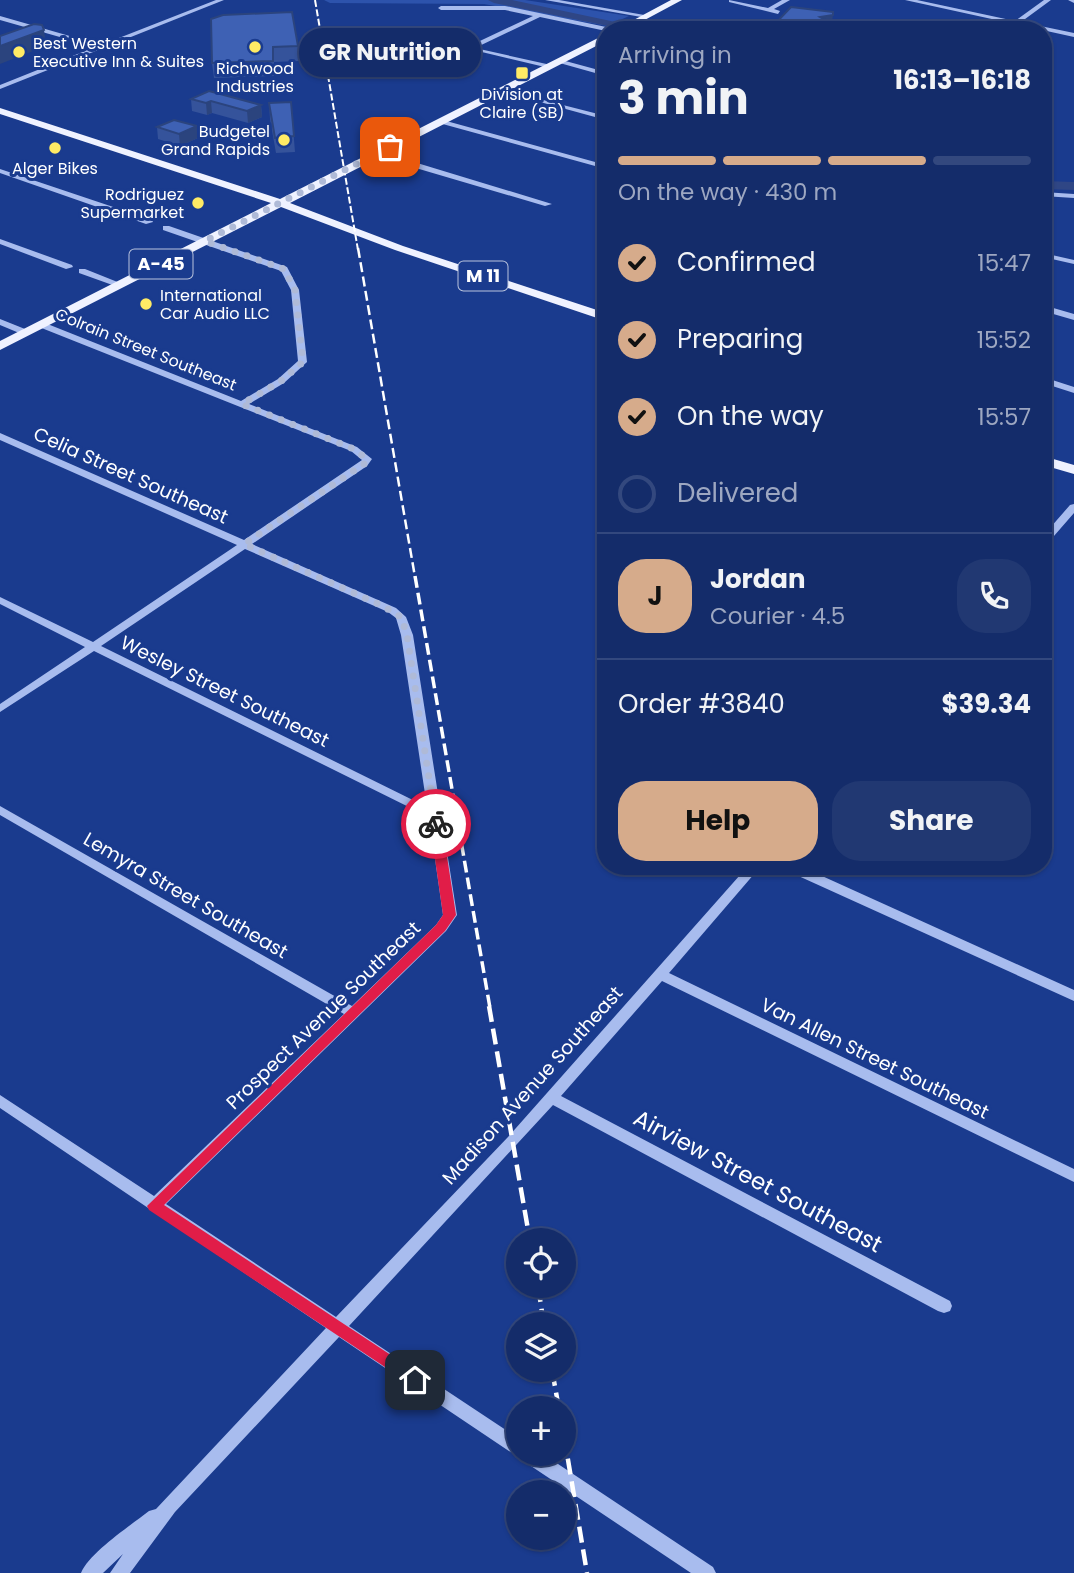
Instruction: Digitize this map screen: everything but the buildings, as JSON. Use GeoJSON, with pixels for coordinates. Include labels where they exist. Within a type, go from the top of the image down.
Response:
{"type":"FeatureCollection","features":[{"type":"Feature","properties":{"kind":"main road"},"geometry":{"type":"LineString","coordinates":[[636,21],[678,0]]}},
{"type":"Feature","properties":{"kind":"main road"},"geometry":{"type":"LineString","coordinates":[[281,203],[597,42]]}},
{"type":"Feature","properties":{"kind":"main road","name":"M 11"},"geometry":{"type":"LineString","coordinates":[[0,111],[281,203],[399,248],[597,314]]}},
{"type":"Feature","properties":{"kind":"main road","name":"A-45"},"geometry":{"type":"LineString","coordinates":[[0,346],[281,203]]}},
{"type":"Feature","properties":{"kind":"main road"},"geometry":{"type":"LineString","coordinates":[[1052,463],[1074,470]]}},
{"type":"Feature","properties":{"kind":"street"},"geometry":{"type":"LineString","coordinates":[[548,0],[644,17]]}},
{"type":"Feature","properties":{"kind":"street"},"geometry":{"type":"LineString","coordinates":[[768,10],[788,0]]}},
{"type":"Feature","properties":{"kind":"street"},"geometry":{"type":"LineString","coordinates":[[913,0],[1007,21]]}},
{"type":"Feature","properties":{"kind":"street"},"geometry":{"type":"LineString","coordinates":[[1019,21],[1048,0]]}},
{"type":"Feature","properties":{"kind":"street"},"geometry":{"type":"LineString","coordinates":[[0,87],[215,1]]}},
{"type":"Feature","properties":{"kind":"street"},"geometry":{"type":"LineString","coordinates":[[731,1],[778,12]]}},
{"type":"Feature","properties":{"kind":"street"},"geometry":{"type":"LineString","coordinates":[[441,8],[494,7],[597,27]]}},
{"type":"Feature","properties":{"kind":"street"},"geometry":{"type":"LineString","coordinates":[[540,15],[468,48],[597,72]]}},
{"type":"Feature","properties":{"kind":"street"},"geometry":{"type":"LineString","coordinates":[[0,18],[101,47]]}},
{"type":"Feature","properties":{"kind":"street"},"geometry":{"type":"LineString","coordinates":[[1052,30],[1074,35]]}},
{"type":"Feature","properties":{"kind":"street"},"geometry":{"type":"LineString","coordinates":[[502,90],[597,116]]}},
{"type":"Feature","properties":{"kind":"street"},"geometry":{"type":"LineString","coordinates":[[442,121],[597,164]]}},
{"type":"Feature","properties":{"kind":"street"},"geometry":{"type":"LineString","coordinates":[[378,154],[548,204]]}},
{"type":"Feature","properties":{"kind":"street"},"geometry":{"type":"LineString","coordinates":[[0,171],[149,222]]}},
{"type":"Feature","properties":{"kind":"street"},"geometry":{"type":"LineString","coordinates":[[1052,195],[1074,196]]}},
{"type":"Feature","properties":{"kind":"street"},"geometry":{"type":"LineString","coordinates":[[166,228],[284,269],[295,290],[303,362],[281,381],[242,404]]}},
{"type":"Feature","properties":{"kind":"street"},"geometry":{"type":"LineString","coordinates":[[0,241],[69,267]]}},
{"type":"Feature","properties":{"kind":"street"},"geometry":{"type":"LineString","coordinates":[[1052,257],[1074,262]]}},
{"type":"Feature","properties":{"kind":"street"},"geometry":{"type":"LineString","coordinates":[[82,271],[121,285]]}},
{"type":"Feature","properties":{"kind":"street"},"geometry":{"type":"LineString","coordinates":[[1052,311],[1074,317]]}},
{"type":"Feature","properties":{"kind":"street"},"geometry":{"type":"LineString","coordinates":[[0,322],[27,332]]}},
{"type":"Feature","properties":{"kind":"street","name":"Colrain Street Southeast"},"geometry":{"type":"LineString","coordinates":[[42,325],[354,449],[365,456],[367,459],[364,464],[244,544]]}},
{"type":"Feature","properties":{"kind":"street"},"geometry":{"type":"LineString","coordinates":[[1052,383],[1074,390]]}},
{"type":"Feature","properties":{"kind":"street","name":"Celia Street Southeast"},"geometry":{"type":"LineString","coordinates":[[0,436],[383,606],[401,617]]}},
{"type":"Feature","properties":{"kind":"street"},"geometry":{"type":"LineString","coordinates":[[1052,532],[1074,507]]}},
{"type":"Feature","properties":{"kind":"street"},"geometry":{"type":"LineString","coordinates":[[0,709],[244,544]]}},
{"type":"Feature","properties":{"kind":"street","name":"Wesley Street Southeast"},"geometry":{"type":"LineString","coordinates":[[0,600],[434,815]]}},
{"type":"Feature","properties":{"kind":"street","name":"Prospect Avenue Southeast"},"geometry":{"type":"LineString","coordinates":[[154,1206],[441,928],[450,915],[407,635],[401,617]]}},
{"type":"Feature","properties":{"kind":"street","name":"Lemyra Street Southeast"},"geometry":{"type":"LineString","coordinates":[[0,810],[353,1013]]}},
{"type":"Feature","properties":{"kind":"street","name":"Madison Avenue Southeast"},"geometry":{"type":"LineString","coordinates":[[90,1573],[113,1550],[169,1506],[337,1329],[513,1141],[747,875]]}},
{"type":"Feature","properties":{"kind":"street"},"geometry":{"type":"LineString","coordinates":[[808,875],[1074,996]]}},
{"type":"Feature","properties":{"kind":"street","name":"Van Allen Street Southeast"},"geometry":{"type":"LineString","coordinates":[[660,974],[1074,1176]]}},
{"type":"Feature","properties":{"kind":"street","name":"Airview Street Southeast"},"geometry":{"type":"LineString","coordinates":[[550,1097],[944,1306]]}},
{"type":"Feature","properties":{"kind":"street"},"geometry":{"type":"LineString","coordinates":[[0,1101],[506,1440]]}},
{"type":"Feature","properties":{"kind":"street"},"geometry":{"type":"LineString","coordinates":[[546,1466],[707,1573]]}},
{"type":"Feature","properties":{"kind":"street"},"geometry":{"type":"LineString","coordinates":[[119,1573],[169,1506]]}},
{"type":"Feature","properties":{"kind":"shaded area"},"geometry":{"type":"Polygon","coordinates":[[[324,0],[525,0],[629,16],[618,21],[597,21],[597,24],[484,4],[330,3],[324,0]]]}},
{"type":"Feature","properties":{"kind":"waterway"},"geometry":{"type":"LineString","coordinates":[[494,0],[601,21]]}},
{"type":"Feature","properties":{"kind":"waterway"},"geometry":{"type":"LineString","coordinates":[[1052,185],[1074,186]]}},
{"type":"Feature","properties":{"kind":"railway"},"geometry":{"type":"LineString","coordinates":[[315,0],[358,250]]}},
{"type":"Feature","properties":{"kind":"railway"},"geometry":{"type":"LineString","coordinates":[[358,248],[415,577]]}},
{"type":"Feature","properties":{"kind":"railway"},"geometry":{"type":"LineString","coordinates":[[415,576],[490,1008]]}},
{"type":"Feature","properties":{"kind":"railway"},"geometry":{"type":"LineString","coordinates":[[489,1006],[528,1228]]}},
{"type":"Feature","properties":{"kind":"railway"},"geometry":{"type":"LineString","coordinates":[[540,1298],[542,1312]]}},
{"type":"Feature","properties":{"kind":"railway"},"geometry":{"type":"LineString","coordinates":[[554,1382],[557,1396]]}},
{"type":"Feature","properties":{"kind":"railway"},"geometry":{"type":"LineString","coordinates":[[569,1466],[587,1573]]}},
{"type":"Feature","properties":{"kind":"way so far"},"geometry":{"type":"LineString","coordinates":[[390,147],[205,241],[284,269],[295,290],[303,362],[281,381],[242,404],[354,449],[363,453],[367,459],[364,464],[244,544],[392,610],[401,617],[407,635],[436,824]]}},
{"type":"Feature","properties":{"kind":"place","name":"Richwood Industries"},"geometry":{"type":"Point","coordinates":[255,47]}},
{"type":"Feature","properties":{"kind":"place","name":"Best Western Executive Inn & Suites"},"geometry":{"type":"Point","coordinates":[19,52]}},
{"type":"Feature","properties":{"kind":"place","name":"Division at Claire (SB)"},"geometry":{"type":"Point","coordinates":[522,73]}},
{"type":"Feature","properties":{"kind":"place","name":"Budgetel Grand Rapids"},"geometry":{"type":"Point","coordinates":[284,140]}},
{"type":"Feature","properties":{"kind":"place","name":"GR Nutrition"},"geometry":{"type":"Point","coordinates":[390,147]}},
{"type":"Feature","properties":{"kind":"place","name":"Alger Bikes"},"geometry":{"type":"Point","coordinates":[55,148]}},
{"type":"Feature","properties":{"kind":"place","name":"Rodriguez Supermarket"},"geometry":{"type":"Point","coordinates":[198,203]}},
{"type":"Feature","properties":{"kind":"place","name":"International Car Audio LLC"},"geometry":{"type":"Point","coordinates":[146,304]}},
{"type":"Feature","properties":{"kind":"route"},"geometry":{"type":"LineString","coordinates":[[415,1380],[154,1206],[441,928],[450,915],[436,824]]}}]}
